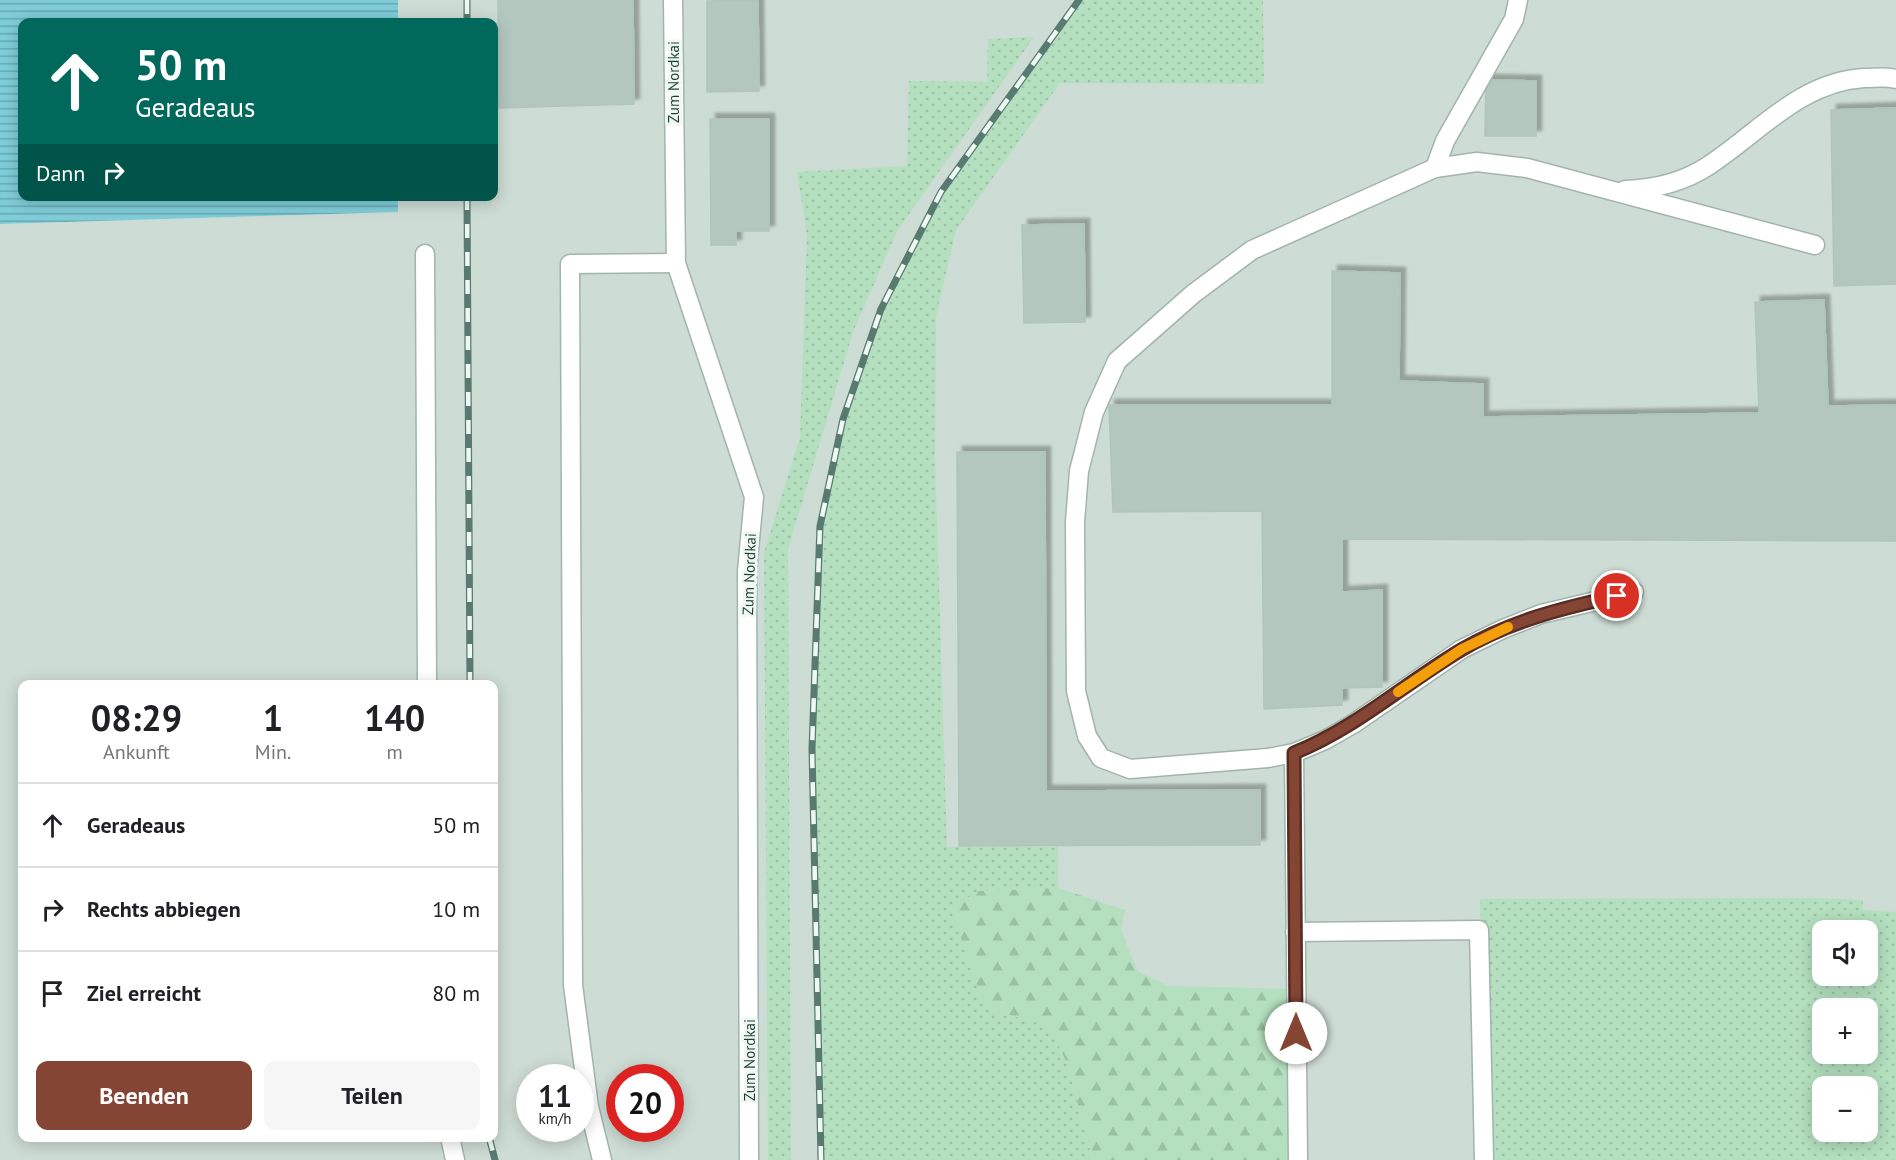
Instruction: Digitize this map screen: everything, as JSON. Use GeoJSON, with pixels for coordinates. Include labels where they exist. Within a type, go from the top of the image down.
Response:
{"type":"FeatureCollection","features":[{"type":"Feature","properties":{"kind":"street","name":"Zum Nordkai"},"geometry":{"type":"LineString","coordinates":[[673,0],[676,262],[754,497],[747,571],[749,1160]]}},
{"type":"Feature","properties":{"kind":"street"},"geometry":{"type":"LineString","coordinates":[[1435,168],[1445,141],[1514,19],[1518,0]]}},
{"type":"Feature","properties":{"kind":"street"},"geometry":{"type":"LineString","coordinates":[[1603,190],[1649,189],[1677,182],[1707,167],[1783,109],[1813,90],[1850,79],[1896,79]]}},
{"type":"Feature","properties":{"kind":"street"},"geometry":{"type":"LineString","coordinates":[[1634,592],[1541,614],[1503,629],[1462,649],[1353,724],[1325,740],[1294,753],[1268,758],[1130,769],[1101,758],[1087,736],[1076,692],[1074,522],[1079,471],[1094,411],[1118,361],[1152,328],[1251,250],[1435,168],[1477,162],[1527,168],[1815,245]]}},
{"type":"Feature","properties":{"kind":"street"},"geometry":{"type":"LineString","coordinates":[[425,254],[427,680]]}},
{"type":"Feature","properties":{"kind":"street"},"geometry":{"type":"LineString","coordinates":[[602,1160],[589,1107],[573,985],[570,264],[676,262]]}},
{"type":"Feature","properties":{"kind":"street"},"geometry":{"type":"LineString","coordinates":[[1294,753],[1298,1160]]}},
{"type":"Feature","properties":{"kind":"street"},"geometry":{"type":"LineString","coordinates":[[1295,932],[1479,930],[1484,1160]]}},
{"type":"Feature","properties":{"kind":"street"},"geometry":{"type":"LineString","coordinates":[[451,1142],[455,1160]]}},
{"type":"Feature","properties":{"kind":"shaded area"},"geometry":{"type":"Polygon","coordinates":[[[398,0],[1896,0],[1896,1160],[0,1160],[0,224],[398,212],[398,201],[498,201],[498,18],[398,18],[398,0]]]}},
{"type":"Feature","properties":{"kind":"green space"},"geometry":{"type":"Polygon","coordinates":[[[1079,0],[1263,0],[1264,84],[1060,83],[956,230],[936,316],[935,455],[947,847],[1058,847],[1058,888],[978,891],[984,1008],[1050,1026],[1067,1064],[1093,1160],[821,1160],[812,749],[820,526],[843,419],[881,309],[941,192],[1079,0]]]}},
{"type":"Feature","properties":{"kind":"green space"},"geometry":{"type":"Polygon","coordinates":[[[1034,37],[897,231],[853,332],[788,549],[791,1160],[768,1160],[764,553],[800,437],[807,235],[797,172],[907,166],[909,81],[987,82],[988,39],[1034,37]]]}},
{"type":"Feature","properties":{"kind":"green space"},"geometry":{"type":"Polygon","coordinates":[[[1058,888],[1125,910],[1121,929],[1137,971],[1168,986],[1296,989],[1298,1160],[1093,1160],[1067,1064],[1050,1026],[984,1008],[951,908],[978,891],[1058,888]]]}},
{"type":"Feature","properties":{"kind":"green space"},"geometry":{"type":"Polygon","coordinates":[[[1819,898],[1863,900],[1862,910],[1896,912],[1896,1160],[1484,1160],[1480,899],[1819,898]]]}},
{"type":"Feature","properties":{"kind":"water"},"geometry":{"type":"Polygon","coordinates":[[[0,0],[398,0],[398,18],[18,18],[18,201],[398,201],[398,212],[0,224],[0,0]]]}},
{"type":"Feature","properties":{"kind":"building"},"geometry":{"type":"Polygon","coordinates":[[[498,0],[633,0],[634,104],[499,108],[498,0]]]}},
{"type":"Feature","properties":{"kind":"building"},"geometry":{"type":"Polygon","coordinates":[[[707,1],[758,1],[759,91],[707,92],[707,1]]]}},
{"type":"Feature","properties":{"kind":"building"},"geometry":{"type":"Polygon","coordinates":[[[1486,80],[1536,81],[1536,136],[1485,136],[1486,80]]]}},
{"type":"Feature","properties":{"kind":"building"},"geometry":{"type":"Polygon","coordinates":[[[1896,108],[1896,284],[1834,286],[1831,110],[1896,108]]]}},
{"type":"Feature","properties":{"kind":"building"},"geometry":{"type":"Polygon","coordinates":[[[710,119],[769,119],[769,231],[736,231],[736,245],[711,245],[710,119]]]}},
{"type":"Feature","properties":{"kind":"building"},"geometry":{"type":"Polygon","coordinates":[[[1084,224],[1085,322],[1024,323],[1022,225],[1084,224]]]}},
{"type":"Feature","properties":{"kind":"building"},"geometry":{"type":"Polygon","coordinates":[[[1332,271],[1400,273],[1399,381],[1483,384],[1483,417],[1759,413],[1755,302],[1824,300],[1828,406],[1896,405],[1896,541],[1342,539],[1342,592],[1382,590],[1382,687],[1342,688],[1342,705],[1264,709],[1262,511],[1113,512],[1109,405],[1332,405],[1332,271]]]}},
{"type":"Feature","properties":{"kind":"building"},"geometry":{"type":"Polygon","coordinates":[[[957,452],[1045,452],[1046,791],[1260,790],[1260,845],[959,846],[957,452]]]}},
{"type":"Feature","properties":{"kind":"railway"},"geometry":{"type":"LineString","coordinates":[[467,0],[467,18]]}},
{"type":"Feature","properties":{"kind":"railway"},"geometry":{"type":"LineString","coordinates":[[821,1160],[812,749],[820,526],[843,419],[881,309],[941,192],[1079,0]]}},
{"type":"Feature","properties":{"kind":"railway"},"geometry":{"type":"LineString","coordinates":[[467,201],[470,680]]}},
{"type":"Feature","properties":{"kind":"railway"},"geometry":{"type":"LineString","coordinates":[[490,1142],[495,1160]]}},
{"type":"Feature","properties":{"kind":"slow traffic"},"geometry":{"type":"LineString","coordinates":[[1398,692],[1462,649],[1508,627]]}},
{"type":"Feature","properties":{"kind":"route"},"geometry":{"type":"LineString","coordinates":[[1296,1033],[1294,753],[1325,740],[1353,724],[1462,649],[1503,629],[1541,614],[1617,596]]}}]}
